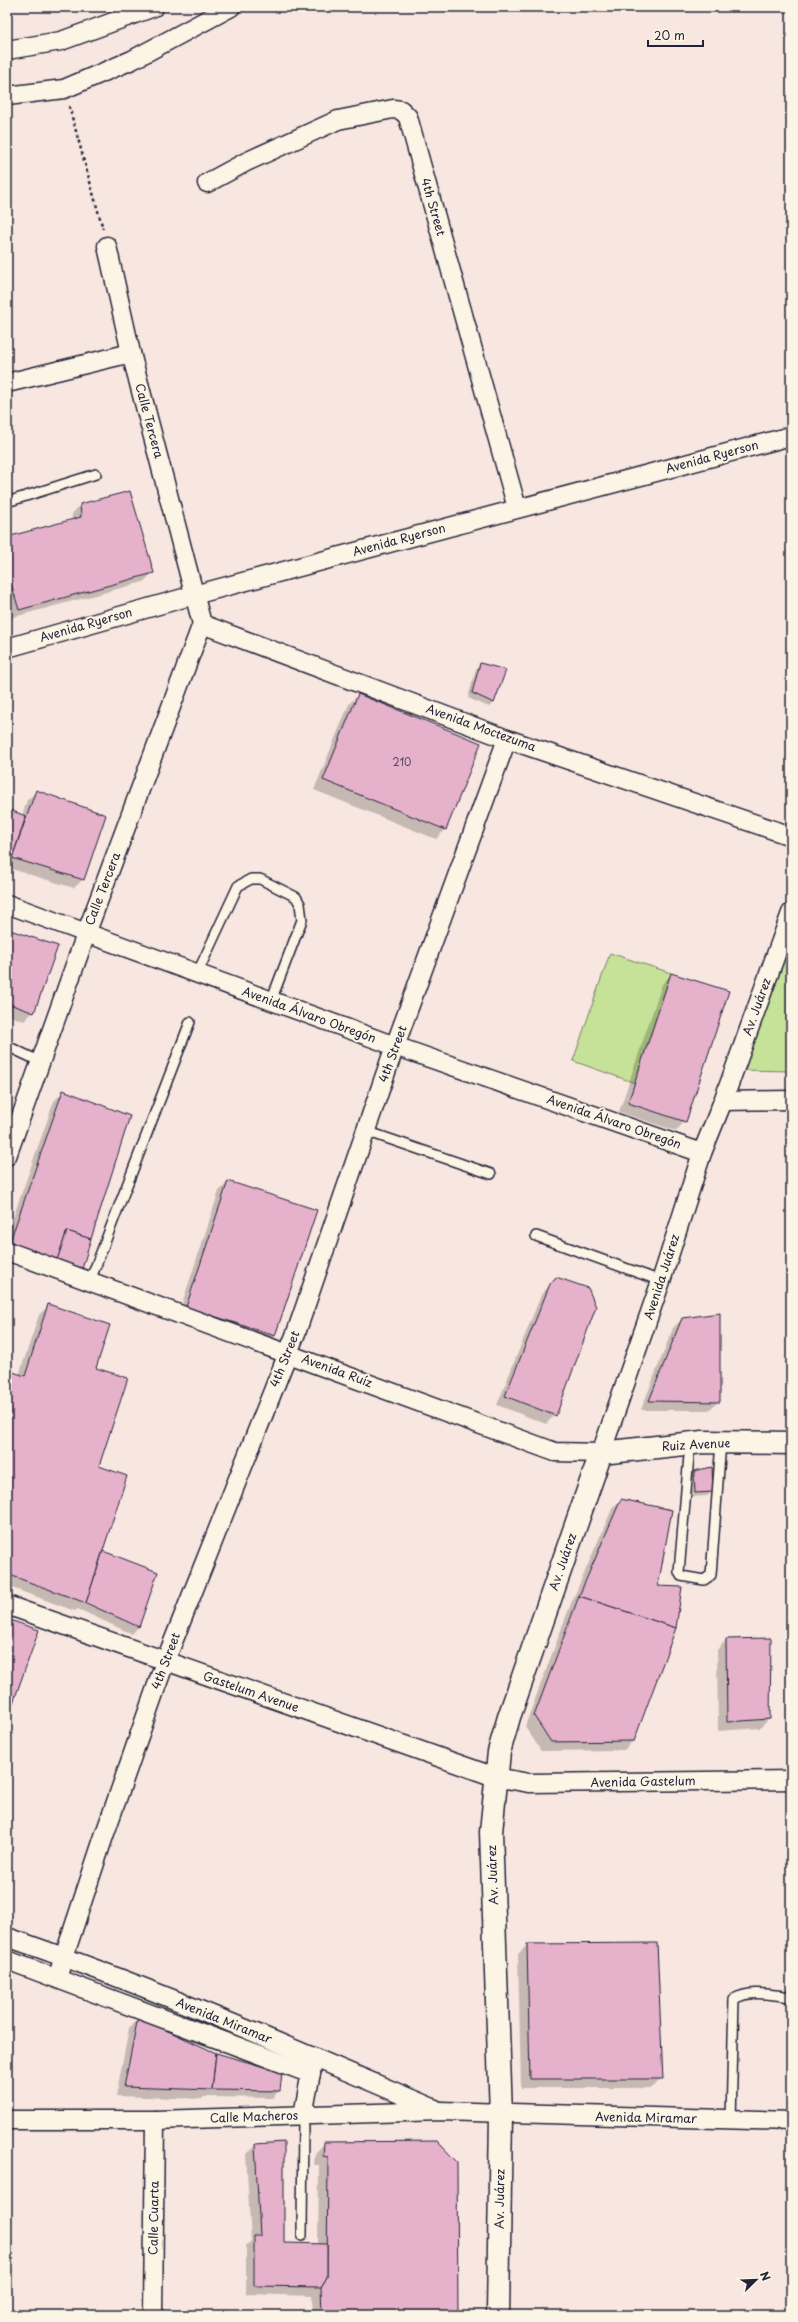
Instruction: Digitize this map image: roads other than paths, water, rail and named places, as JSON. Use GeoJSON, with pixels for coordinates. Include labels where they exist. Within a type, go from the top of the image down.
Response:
{"type":"FeatureCollection","features":[{"type":"Feature","properties":{"kind":"street"},"geometry":{"type":"LineString","coordinates":[[7,50],[61,41],[154,7]]}},
{"type":"Feature","properties":{"kind":"street"},"geometry":{"type":"LineString","coordinates":[[7,96],[64,89],[132,60],[232,7]]}},
{"type":"Feature","properties":{"kind":"street","name":"4th Street"},"geometry":{"type":"LineString","coordinates":[[207,183],[246,162],[338,120],[393,109],[401,110],[408,117],[517,508]]}},
{"type":"Feature","properties":{"kind":"street","name":"Calle Tercera"},"geometry":{"type":"LineString","coordinates":[[107,246],[131,353],[194,595]]}},
{"type":"Feature","properties":{"kind":"street"},"geometry":{"type":"LineString","coordinates":[[7,382],[131,353]]}},
{"type":"Feature","properties":{"kind":"street","name":"Avenida Ryerson"},"geometry":{"type":"LineString","coordinates":[[7,648],[194,595],[791,436]]}},
{"type":"Feature","properties":{"kind":"street"},"geometry":{"type":"LineString","coordinates":[[194,595],[202,624]]}},
{"type":"Feature","properties":{"kind":"street","name":"Calle Tercera"},"geometry":{"type":"LineString","coordinates":[[7,1156],[86,934],[202,624]]}},
{"type":"Feature","properties":{"kind":"street","name":"Avenida Moctezuma"},"geometry":{"type":"LineString","coordinates":[[202,624],[507,739],[791,836]]}},
{"type":"Feature","properties":{"kind":"street","name":"4th Street"},"geometry":{"type":"LineString","coordinates":[[58,1978],[63,1956],[165,1662],[287,1353],[395,1046],[507,739]]}},
{"type":"Feature","properties":{"kind":"street","name":"Avenida Álvaro Obregón"},"geometry":{"type":"LineString","coordinates":[[7,904],[395,1046],[702,1153]]}},
{"type":"Feature","properties":{"kind":"street","name":"Av. Juárez"},"geometry":{"type":"LineString","coordinates":[[723,1101],[791,914]]}},
{"type":"Feature","properties":{"kind":"street"},"geometry":{"type":"LineString","coordinates":[[723,1101],[791,1100]]}},
{"type":"Feature","properties":{"kind":"street","name":"Avenida Juárez"},"geometry":{"type":"LineString","coordinates":[[601,1453],[661,1281],[702,1153],[723,1101]]}},
{"type":"Feature","properties":{"kind":"street","name":"Avenida Ruíz"},"geometry":{"type":"LineString","coordinates":[[7,1251],[555,1452],[601,1453]]}},
{"type":"Feature","properties":{"kind":"street","name":"Ruiz Avenue"},"geometry":{"type":"LineString","coordinates":[[601,1453],[721,1442],[791,1443]]}},
{"type":"Feature","properties":{"kind":"street","name":"Av. Juárez"},"geometry":{"type":"LineString","coordinates":[[498,2315],[501,2114],[491,1832],[495,1777],[499,1752],[509,1717],[601,1453]]}},
{"type":"Feature","properties":{"kind":"street","name":"Gastelum Avenue"},"geometry":{"type":"LineString","coordinates":[[7,1605],[165,1662],[495,1777]]}},
{"type":"Feature","properties":{"kind":"street","name":"Avenida Gastelum"},"geometry":{"type":"LineString","coordinates":[[495,1777],[529,1783],[791,1780]]}},
{"type":"Feature","properties":{"kind":"street","name":"Avenida Miramar"},"geometry":{"type":"LineString","coordinates":[[7,1937],[63,1956],[312,2065]]}},
{"type":"Feature","properties":{"kind":"street","name":"Avenida Miramar"},"geometry":{"type":"LineString","coordinates":[[7,1960],[312,2065],[440,2111]]}},
{"type":"Feature","properties":{"kind":"street"},"geometry":{"type":"LineString","coordinates":[[303,2116],[312,2065]]}},
{"type":"Feature","properties":{"kind":"street","name":"Calle Macheros"},"geometry":{"type":"LineString","coordinates":[[7,2120],[156,2120],[440,2111],[501,2114]]}},
{"type":"Feature","properties":{"kind":"street","name":"Avenida Miramar"},"geometry":{"type":"LineString","coordinates":[[501,2114],[791,2121]]}},
{"type":"Feature","properties":{"kind":"street","name":"Calle Cuarta"},"geometry":{"type":"LineString","coordinates":[[153,2315],[156,2120]]}},
{"type":"Feature","properties":{"kind":"lane"},"geometry":{"type":"LineString","coordinates":[[7,502],[96,474]]}},
{"type":"Feature","properties":{"kind":"lane"},"geometry":{"type":"LineString","coordinates":[[197,974],[238,886],[251,879],[260,879],[296,897],[302,912],[299,928],[271,1001]]}},
{"type":"Feature","properties":{"kind":"lane"},"geometry":{"type":"LineString","coordinates":[[90,1281],[190,1022]]}},
{"type":"Feature","properties":{"kind":"lane"},"geometry":{"type":"LineString","coordinates":[[7,1046],[40,1062]]}},
{"type":"Feature","properties":{"kind":"lane"},"geometry":{"type":"LineString","coordinates":[[366,1131],[492,1174]]}},
{"type":"Feature","properties":{"kind":"lane"},"geometry":{"type":"LineString","coordinates":[[536,1236],[661,1281]]}},
{"type":"Feature","properties":{"kind":"lane"},"geometry":{"type":"LineString","coordinates":[[690,1444],[679,1572],[681,1576],[704,1580],[711,1575],[721,1442]]}},
{"type":"Feature","properties":{"kind":"lane"},"geometry":{"type":"LineString","coordinates":[[731,2120],[734,2000],[742,1994],[754,1993],[791,1997]]}},
{"type":"Feature","properties":{"kind":"lane"},"geometry":{"type":"LineString","coordinates":[[302,2236],[303,2116]]}}]}
